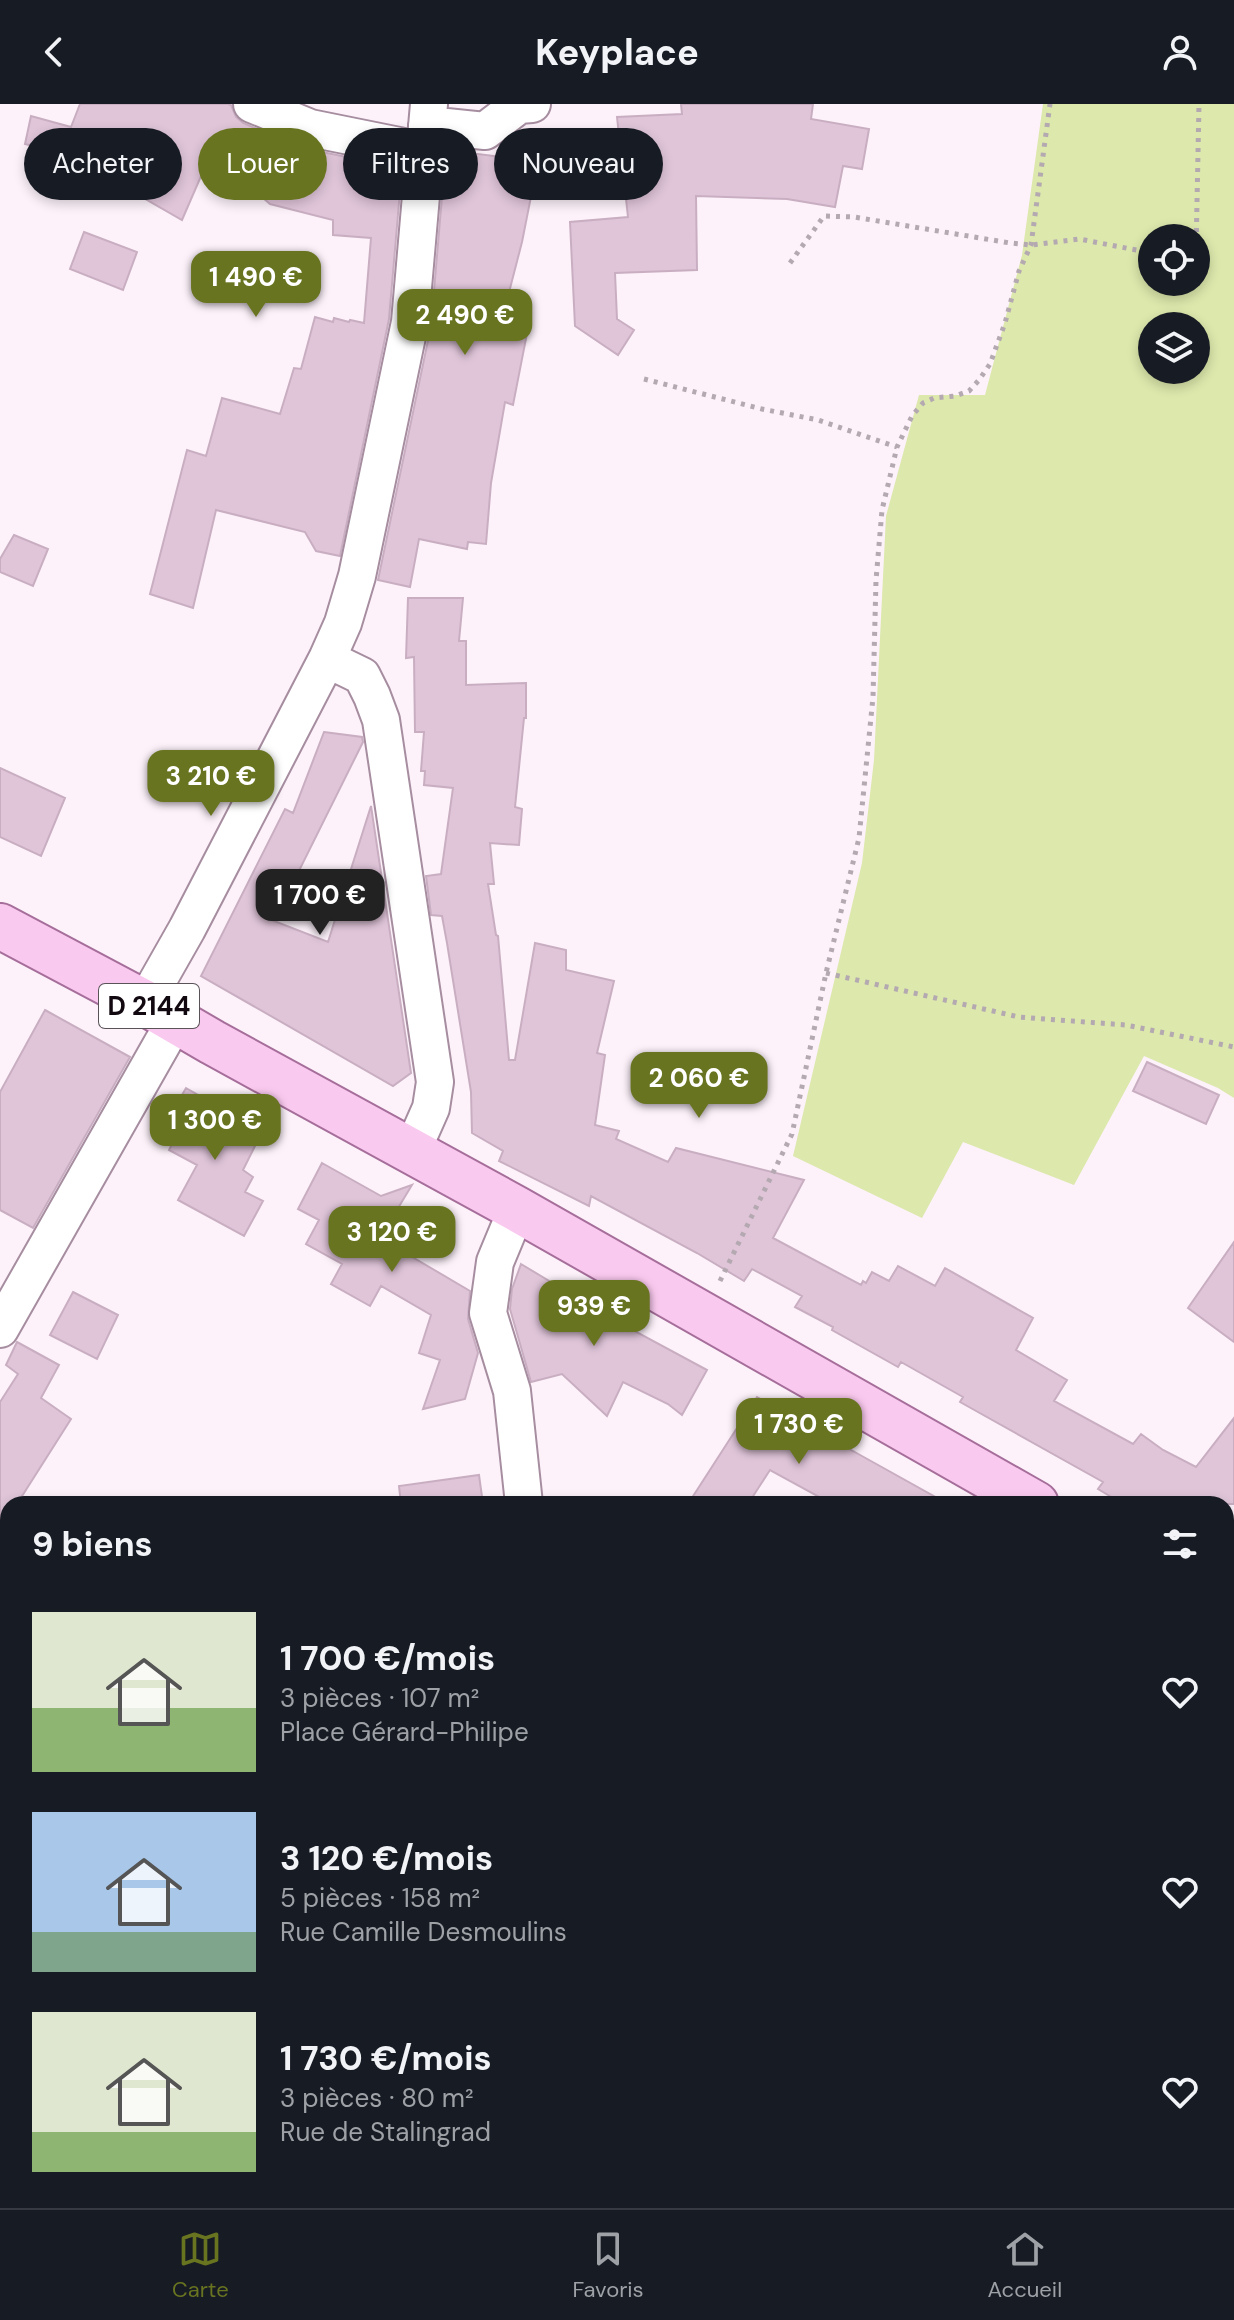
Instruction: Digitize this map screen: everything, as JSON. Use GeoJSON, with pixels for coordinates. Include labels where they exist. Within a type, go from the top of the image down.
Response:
{"type":"FeatureCollection","features":[{"type":"Feature","properties":{"kind":"main road","name":"D 2144"},"geometry":{"type":"LineString","coordinates":[[0,926],[517,1209],[1022,1496]]}},
{"type":"Feature","properties":{"kind":"street"},"geometry":{"type":"LineString","coordinates":[[252,104],[310,128],[427,127],[485,131],[519,105],[532,104]]}},
{"type":"Feature","properties":{"kind":"street"},"geometry":{"type":"LineString","coordinates":[[0,1329],[160,1012],[187,929],[343,623],[357,576],[410,322],[427,127]]}},
{"type":"Feature","properties":{"kind":"street"},"geometry":{"type":"LineString","coordinates":[[327,659],[362,676],[381,720],[435,1082],[431,1108],[412,1151]]}},
{"type":"Feature","properties":{"kind":"street"},"geometry":{"type":"LineString","coordinates":[[517,1209],[495,1262],[488,1313],[512,1391],[523,1496]]}},
{"type":"Feature","properties":{"kind":"path"},"geometry":{"type":"LineString","coordinates":[[704,1314],[792,1134],[859,838],[873,697],[876,580],[882,510],[897,447],[912,416],[923,403],[969,391],[990,364],[1019,271],[1031,245],[1050,104]]}},
{"type":"Feature","properties":{"kind":"path"},"geometry":{"type":"LineString","coordinates":[[1197,224],[1199,104]]}},
{"type":"Feature","properties":{"kind":"path"},"geometry":{"type":"LineString","coordinates":[[790,263],[824,216],[854,217],[1031,245],[1079,239],[1138,250]]}},
{"type":"Feature","properties":{"kind":"path"},"geometry":{"type":"LineString","coordinates":[[644,379],[818,420],[897,447]]}},
{"type":"Feature","properties":{"kind":"path"},"geometry":{"type":"LineString","coordinates":[[826,973],[1019,1017],[1126,1025],[1234,1047]]}},
{"type":"Feature","properties":{"kind":"green space"},"geometry":{"type":"Polygon","coordinates":[[[1043,104],[1234,104],[1234,1098],[1144,1056],[1074,1185],[963,1142],[922,1218],[793,1156],[862,863],[874,760],[886,516],[919,395],[985,395],[1022,255],[1043,104]]]}},
{"type":"Feature","properties":{"kind":"building"},"geometry":{"type":"Polygon","coordinates":[[[80,104],[228,104],[236,117],[255,128],[198,128],[198,183],[182,220],[147,200],[182,200],[182,128],[28,128],[31,116],[71,127],[80,104]]]}},
{"type":"Feature","properties":{"kind":"building"},"geometry":{"type":"Polygon","coordinates":[[[681,104],[813,104],[811,119],[869,129],[862,169],[843,166],[835,207],[787,199],[696,196],[697,270],[615,273],[617,319],[634,330],[618,355],[575,326],[570,222],[628,217],[626,200],[663,200],[663,128],[618,128],[617,117],[682,114],[681,104]]]}},
{"type":"Feature","properties":{"kind":"building"},"geometry":{"type":"Polygon","coordinates":[[[327,153],[343,156],[343,200],[399,200],[389,319],[340,556],[316,551],[305,532],[216,510],[193,608],[150,594],[187,450],[206,456],[222,398],[280,414],[294,368],[301,369],[315,317],[333,322],[334,318],[364,323],[371,238],[333,235],[333,220],[270,204],[265,200],[327,200],[327,153]]]}},
{"type":"Feature","properties":{"kind":"building"},"geometry":{"type":"Polygon","coordinates":[[[478,154],[494,156],[494,200],[530,200],[507,300],[531,313],[513,405],[505,402],[491,483],[486,544],[468,542],[467,549],[419,539],[410,587],[378,580],[431,326],[442,200],[478,200],[478,154]]]}},
{"type":"Feature","properties":{"kind":"building"},"geometry":{"type":"Polygon","coordinates":[[[84,232],[137,252],[123,290],[70,269],[84,232]]]}},
{"type":"Feature","properties":{"kind":"building"},"geometry":{"type":"Polygon","coordinates":[[[14,535],[48,549],[33,586],[0,572],[0,559],[14,535]]]}},
{"type":"Feature","properties":{"kind":"building"},"geometry":{"type":"Polygon","coordinates":[[[408,598],[463,598],[459,641],[466,641],[466,685],[526,683],[526,718],[515,807],[522,809],[519,845],[490,843],[494,884],[488,884],[498,936],[509,1060],[515,1060],[535,943],[566,950],[566,970],[614,981],[597,1053],[605,1055],[595,1125],[619,1131],[616,1139],[668,1162],[676,1148],[804,1180],[773,1238],[861,1285],[863,1281],[866,1283],[872,1272],[889,1281],[898,1266],[935,1286],[945,1268],[1033,1318],[1016,1350],[1067,1380],[1054,1401],[1133,1444],[1141,1434],[1163,1450],[1196,1467],[1234,1418],[1234,1496],[1110,1496],[1098,1489],[1103,1482],[960,1402],[963,1397],[901,1362],[898,1367],[795,1307],[802,1296],[752,1269],[744,1281],[591,1196],[589,1206],[499,1161],[503,1151],[472,1133],[471,1092],[447,943],[442,916],[431,915],[426,876],[441,874],[453,788],[424,785],[425,771],[421,771],[424,732],[415,732],[414,657],[406,658],[408,598]]]}},
{"type":"Feature","properties":{"kind":"building"},"geometry":{"type":"Polygon","coordinates":[[[324,732],[362,737],[363,742],[274,921],[328,942],[339,907],[310,905],[310,894],[345,888],[371,806],[411,1073],[393,1086],[201,976],[285,809],[293,813],[324,732]]]}},
{"type":"Feature","properties":{"kind":"building"},"geometry":{"type":"Polygon","coordinates":[[[0,768],[65,798],[41,856],[0,837],[0,768]]]}},
{"type":"Feature","properties":{"kind":"building"},"geometry":{"type":"Polygon","coordinates":[[[45,1010],[130,1057],[33,1228],[0,1210],[0,1092],[45,1010]]]}},
{"type":"Feature","properties":{"kind":"building"},"geometry":{"type":"Polygon","coordinates":[[[1147,1062],[1219,1095],[1206,1124],[1133,1091],[1147,1062]]]}},
{"type":"Feature","properties":{"kind":"building"},"geometry":{"type":"Polygon","coordinates":[[[186,1088],[249,1124],[241,1139],[255,1146],[243,1170],[253,1177],[245,1192],[263,1201],[244,1236],[178,1200],[197,1165],[169,1150],[182,1124],[169,1117],[186,1088]]]}},
{"type":"Feature","properties":{"kind":"building"},"geometry":{"type":"Polygon","coordinates":[[[322,1163],[381,1196],[412,1185],[380,1238],[470,1291],[468,1319],[478,1353],[465,1399],[423,1409],[440,1360],[419,1353],[431,1315],[381,1286],[370,1306],[331,1284],[342,1264],[306,1244],[319,1220],[298,1209],[322,1163]]]}},
{"type":"Feature","properties":{"kind":"building"},"geometry":{"type":"Polygon","coordinates":[[[1234,1242],[1234,1342],[1188,1308],[1234,1242]]]}},
{"type":"Feature","properties":{"kind":"building"},"geometry":{"type":"Polygon","coordinates":[[[521,1264],[614,1320],[707,1370],[682,1415],[668,1404],[623,1382],[607,1416],[562,1374],[531,1382],[510,1309],[512,1289],[521,1264]]]}},
{"type":"Feature","properties":{"kind":"building"},"geometry":{"type":"Polygon","coordinates":[[[73,1292],[118,1315],[97,1359],[50,1335],[73,1292]]]}},
{"type":"Feature","properties":{"kind":"building"},"geometry":{"type":"Polygon","coordinates":[[[17,1342],[59,1365],[41,1398],[71,1419],[22,1496],[0,1496],[0,1402],[18,1374],[6,1365],[17,1342]]]}},
{"type":"Feature","properties":{"kind":"building"},"geometry":{"type":"Polygon","coordinates":[[[757,1397],[934,1496],[817,1496],[770,1470],[753,1496],[693,1496],[757,1397]]]}},
{"type":"Feature","properties":{"kind":"building"},"geometry":{"type":"Polygon","coordinates":[[[479,1475],[482,1496],[400,1496],[399,1486],[479,1475]]]}}]}
